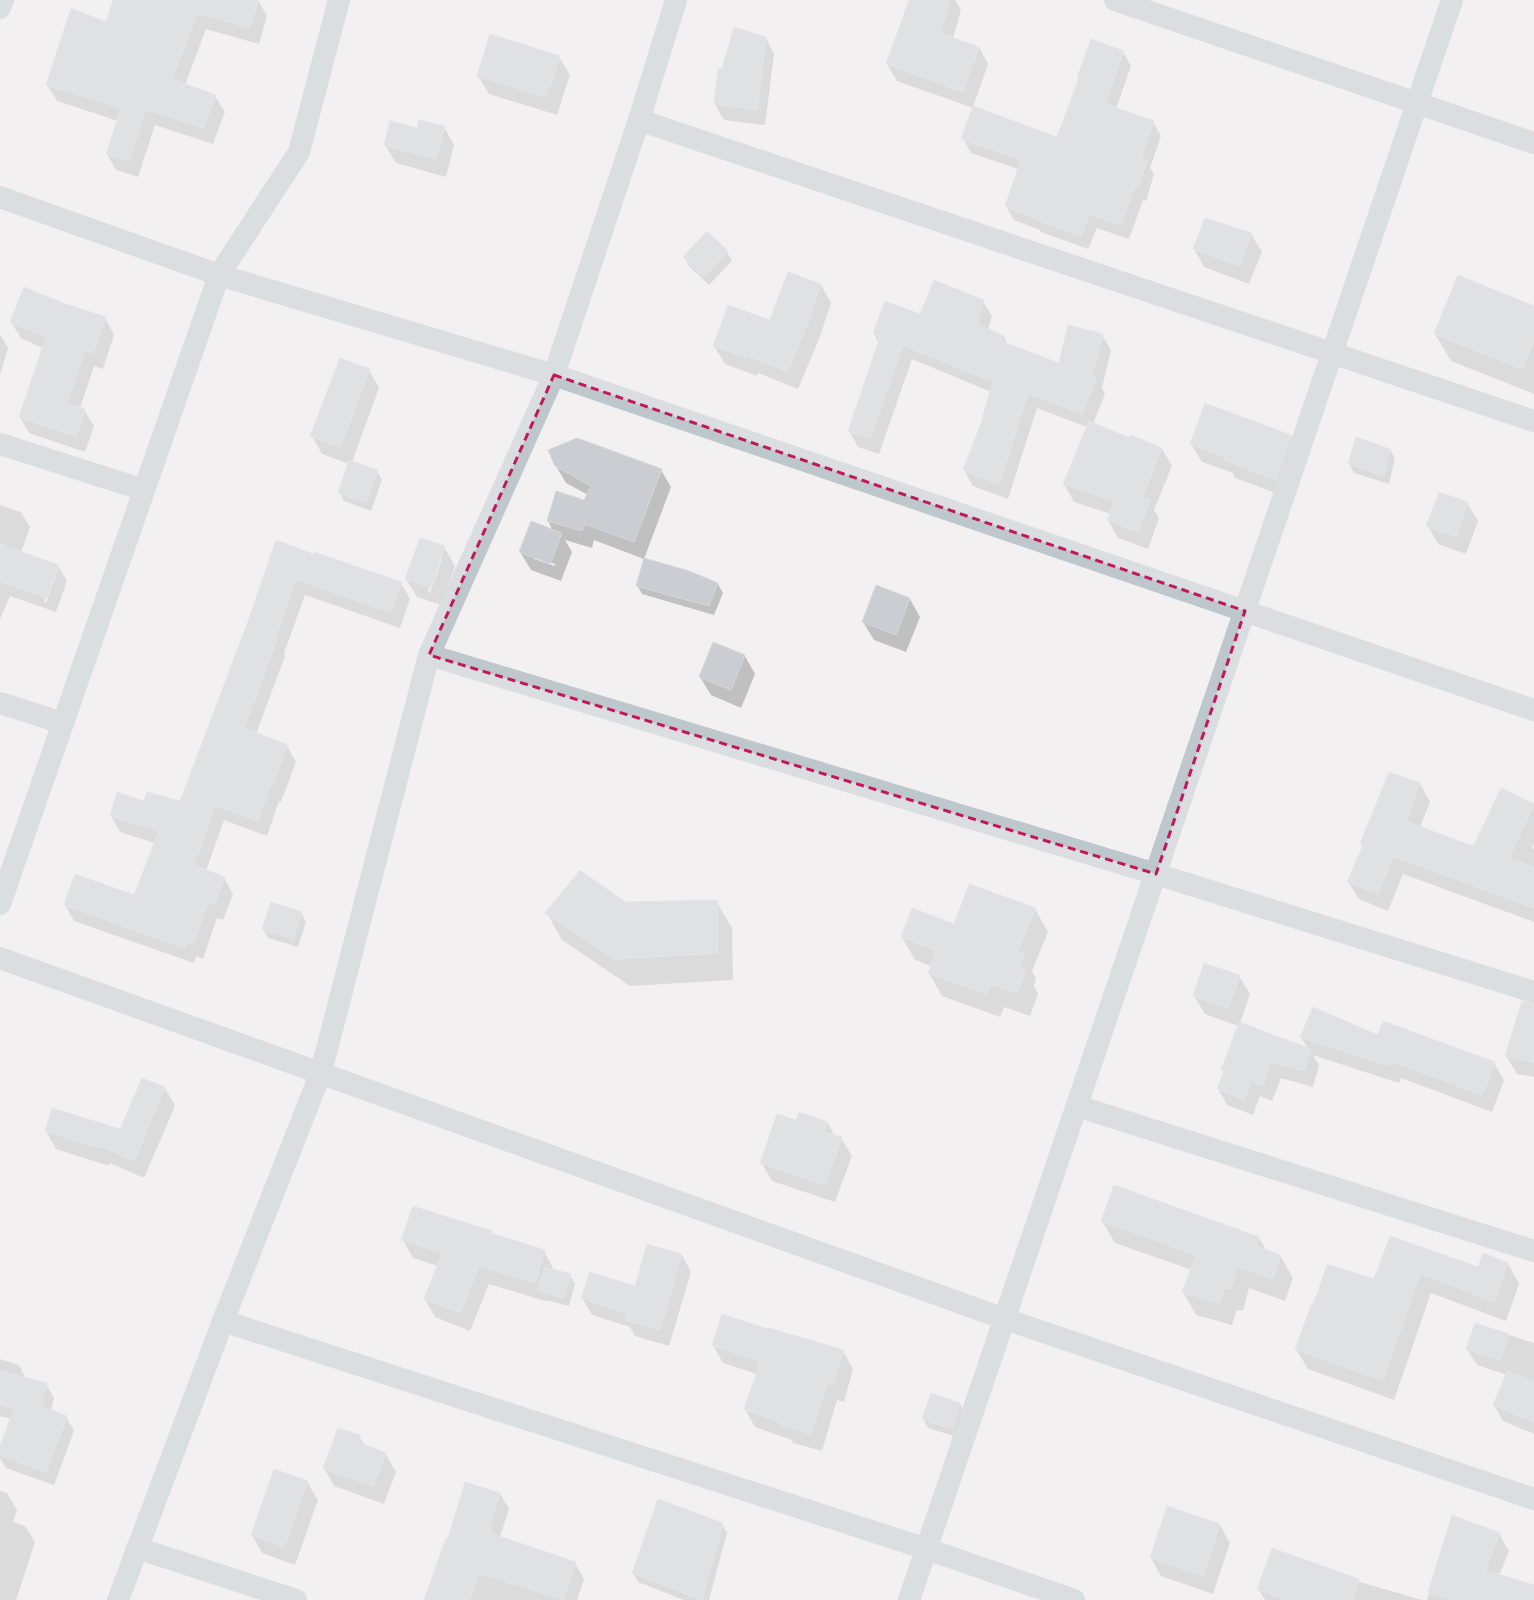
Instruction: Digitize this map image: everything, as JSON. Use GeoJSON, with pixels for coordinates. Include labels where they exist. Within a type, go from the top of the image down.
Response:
{"type":"FeatureCollection","features":[{"type":"Feature","properties":{"kind":"street"},"geometry":{"type":"LineString","coordinates":[[0,8],[3,0]]}},
{"type":"Feature","properties":{"kind":"street"},"geometry":{"type":"LineString","coordinates":[[0,904],[219,275],[299,152],[339,0]]}},
{"type":"Feature","properties":{"kind":"street"},"geometry":{"type":"LineString","coordinates":[[118,1600],[223,1321],[321,1072],[429,655],[554,375],[639,120],[676,0]]}},
{"type":"Feature","properties":{"kind":"street"},"geometry":{"type":"LineString","coordinates":[[1115,0],[1534,142]]}},
{"type":"Feature","properties":{"kind":"street"},"geometry":{"type":"LineString","coordinates":[[909,1600],[1452,0]]}},
{"type":"Feature","properties":{"kind":"street"},"geometry":{"type":"LineString","coordinates":[[639,120],[1534,421]]}},
{"type":"Feature","properties":{"kind":"street"},"geometry":{"type":"LineString","coordinates":[[0,197],[219,275],[554,375],[1534,710]]}},
{"type":"Feature","properties":{"kind":"street"},"geometry":{"type":"LineString","coordinates":[[0,444],[144,490]]}},
{"type":"Feature","properties":{"kind":"street"},"geometry":{"type":"LineString","coordinates":[[429,655],[1156,874],[1534,992]]}},
{"type":"Feature","properties":{"kind":"street"},"geometry":{"type":"LineString","coordinates":[[0,703],[63,723]]}},
{"type":"Feature","properties":{"kind":"street"},"geometry":{"type":"LineString","coordinates":[[0,958],[321,1072],[1005,1319],[1534,1499]]}},
{"type":"Feature","properties":{"kind":"street"},"geometry":{"type":"LineString","coordinates":[[1077,1106],[1534,1251]]}},
{"type":"Feature","properties":{"kind":"street"},"geometry":{"type":"LineString","coordinates":[[223,1321],[927,1549],[1074,1600]]}},
{"type":"Feature","properties":{"kind":"street"},"geometry":{"type":"LineString","coordinates":[[137,1548],[296,1600]]}},
{"type":"Feature","properties":{"kind":"highlighted area"},"geometry":{"type":"Polygon","coordinates":[[[554,375],[1245,611],[1156,874],[429,655],[554,375]]]}},
{"type":"Feature","properties":{"kind":"building"},"geometry":{"type":"Polygon","coordinates":[[[113,0],[258,0],[250,28],[197,13],[172,79],[216,95],[203,128],[146,109],[129,161],[106,154],[121,108],[46,85],[71,8],[106,22],[113,0]]]}},
{"type":"Feature","properties":{"kind":"building"},"geometry":{"type":"Polygon","coordinates":[[[909,0],[950,0],[940,33],[979,47],[963,92],[886,64],[909,0]]]}},
{"type":"Feature","properties":{"kind":"building"},"geometry":{"type":"Polygon","coordinates":[[[734,27],[766,37],[757,110],[714,104],[718,69],[722,69],[734,27]]]}},
{"type":"Feature","properties":{"kind":"building"},"geometry":{"type":"Polygon","coordinates":[[[490,34],[560,56],[546,97],[477,76],[490,34]]]}},
{"type":"Feature","properties":{"kind":"building"},"geometry":{"type":"Polygon","coordinates":[[[1091,39],[1124,51],[1105,104],[1154,121],[1141,158],[1147,160],[1139,187],[1135,186],[1121,225],[1089,214],[1081,236],[1032,218],[1005,206],[1021,159],[961,139],[973,106],[1057,137],[1079,78],[1077,78],[1091,39]]]}},
{"type":"Feature","properties":{"kind":"building"},"geometry":{"type":"Polygon","coordinates":[[[419,120],[445,126],[436,159],[384,145],[390,121],[417,128],[419,120]]]}},
{"type":"Feature","properties":{"kind":"building"},"geometry":{"type":"Polygon","coordinates":[[[1205,218],[1252,233],[1239,266],[1193,249],[1205,218]]]}},
{"type":"Feature","properties":{"kind":"building"},"geometry":{"type":"Polygon","coordinates":[[[707,231],[728,251],[703,277],[683,257],[707,231]]]}},
{"type":"Feature","properties":{"kind":"building"},"geometry":{"type":"Polygon","coordinates":[[[788,272],[821,284],[809,320],[787,372],[747,355],[746,358],[713,346],[728,305],[770,320],[788,272]]]}},
{"type":"Feature","properties":{"kind":"building"},"geometry":{"type":"Polygon","coordinates":[[[1458,275],[1534,306],[1534,340],[1522,369],[1434,334],[1458,275]]]}},
{"type":"Feature","properties":{"kind":"building"},"geometry":{"type":"Polygon","coordinates":[[[934,280],[984,300],[977,324],[1003,335],[1001,341],[1059,363],[1068,325],[1103,334],[1092,376],[1096,378],[1082,414],[1028,393],[999,484],[963,470],[983,418],[993,382],[903,345],[870,439],[848,431],[880,337],[873,334],[885,301],[920,314],[934,280]]]}},
{"type":"Feature","properties":{"kind":"building"},"geometry":{"type":"Polygon","coordinates":[[[24,287],[66,304],[106,317],[93,353],[85,350],[67,403],[85,409],[76,436],[19,417],[46,337],[10,322],[24,287]]]}},
{"type":"Feature","properties":{"kind":"building"},"geometry":{"type":"Polygon","coordinates":[[[340,358],[370,369],[340,447],[310,436],[340,358]]]}},
{"type":"Feature","properties":{"kind":"building"},"geometry":{"type":"Polygon","coordinates":[[[1205,403],[1291,435],[1276,480],[1224,460],[1225,457],[1190,444],[1205,403]]]}},
{"type":"Feature","properties":{"kind":"building"},"geometry":{"type":"Polygon","coordinates":[[[1089,421],[1130,438],[1131,435],[1162,448],[1142,497],[1150,500],[1138,532],[1107,520],[1114,501],[1063,484],[1089,421]]]}},
{"type":"Feature","properties":{"kind":"building"},"geometry":{"type":"Polygon","coordinates":[[[1356,437],[1390,449],[1384,476],[1348,464],[1356,437]]]}},
{"type":"Feature","properties":{"kind":"building"},"geometry":{"type":"Polygon","coordinates":[[[577,438],[662,469],[634,542],[585,524],[582,531],[547,521],[556,491],[584,500],[591,486],[555,466],[548,450],[577,438]]]}},
{"type":"Feature","properties":{"kind":"building"},"geometry":{"type":"Polygon","coordinates":[[[349,460],[378,470],[366,503],[338,493],[349,460]]]}},
{"type":"Feature","properties":{"kind":"building"},"geometry":{"type":"Polygon","coordinates":[[[1439,492],[1468,502],[1456,536],[1426,526],[1439,492]]]}},
{"type":"Feature","properties":{"kind":"building"},"geometry":{"type":"Polygon","coordinates":[[[531,521],[562,533],[550,564],[519,552],[531,521]]]}},
{"type":"Feature","properties":{"kind":"building"},"geometry":{"type":"Polygon","coordinates":[[[420,538],[445,546],[431,588],[405,579],[420,538]]]}},
{"type":"Feature","properties":{"kind":"building"},"geometry":{"type":"Polygon","coordinates":[[[276,540],[313,554],[314,552],[402,582],[391,613],[296,579],[275,638],[277,639],[244,728],[288,745],[272,786],[270,786],[258,821],[215,805],[194,865],[225,877],[214,905],[208,902],[194,943],[187,941],[185,948],[64,905],[75,874],[134,895],[159,831],[110,816],[117,792],[144,801],[147,792],[180,801],[246,627],[276,540]]]}},
{"type":"Feature","properties":{"kind":"building"},"geometry":{"type":"Polygon","coordinates":[[[0,544],[59,565],[47,598],[0,581],[0,544]]]}},
{"type":"Feature","properties":{"kind":"building"},"geometry":{"type":"Polygon","coordinates":[[[644,558],[689,571],[718,583],[709,606],[636,586],[644,558]]]}},
{"type":"Feature","properties":{"kind":"building"},"geometry":{"type":"Polygon","coordinates":[[[876,585],[910,598],[896,635],[862,622],[876,585]]]}},
{"type":"Feature","properties":{"kind":"building"},"geometry":{"type":"Polygon","coordinates":[[[713,642],[745,655],[731,690],[699,677],[713,642]]]}},
{"type":"Feature","properties":{"kind":"building"},"geometry":{"type":"Polygon","coordinates":[[[1389,772],[1420,783],[1406,821],[1472,846],[1472,844],[1474,845],[1501,788],[1534,804],[1509,858],[1534,867],[1534,908],[1393,856],[1378,894],[1347,882],[1363,845],[1360,844],[1389,772]]]}},
{"type":"Feature","properties":{"kind":"building"},"geometry":{"type":"Polygon","coordinates":[[[580,870],[625,902],[717,900],[718,953],[614,959],[545,913],[580,870]]]}},
{"type":"Feature","properties":{"kind":"building"},"geometry":{"type":"Polygon","coordinates":[[[969,884],[1036,908],[1017,952],[1024,954],[1019,968],[1026,970],[1017,993],[991,984],[987,994],[928,973],[936,950],[901,937],[912,908],[954,924],[969,884]]]}},
{"type":"Feature","properties":{"kind":"building"},"geometry":{"type":"Polygon","coordinates":[[[271,902],[302,912],[293,939],[262,929],[271,902]]]}},
{"type":"Feature","properties":{"kind":"building"},"geometry":{"type":"Polygon","coordinates":[[[1204,963],[1240,975],[1228,1008],[1193,996],[1204,963]]]}},
{"type":"Feature","properties":{"kind":"building"},"geometry":{"type":"Polygon","coordinates":[[[1522,1001],[1534,1004],[1534,1062],[1505,1056],[1522,1001]]]}},
{"type":"Feature","properties":{"kind":"building"},"geometry":{"type":"Polygon","coordinates":[[[1313,1007],[1378,1035],[1383,1021],[1495,1062],[1482,1095],[1391,1061],[1389,1066],[1300,1037],[1313,1007]]]}},
{"type":"Feature","properties":{"kind":"building"},"geometry":{"type":"Polygon","coordinates":[[[1239,1022],[1311,1049],[1304,1071],[1271,1062],[1263,1085],[1251,1081],[1244,1100],[1217,1089],[1224,1071],[1221,1070],[1239,1022]]]}},
{"type":"Feature","properties":{"kind":"building"},"geometry":{"type":"Polygon","coordinates":[[[142,1078],[165,1087],[134,1161],[100,1146],[99,1148],[45,1131],[52,1108],[120,1129],[142,1078]]]}},
{"type":"Feature","properties":{"kind":"building"},"geometry":{"type":"Polygon","coordinates":[[[799,1112],[827,1122],[824,1132],[842,1137],[825,1185],[760,1163],[777,1114],[796,1120],[799,1112]]]}},
{"type":"Feature","properties":{"kind":"building"},"geometry":{"type":"Polygon","coordinates":[[[1114,1185],[1259,1237],[1256,1246],[1281,1255],[1272,1279],[1237,1266],[1231,1289],[1224,1288],[1220,1303],[1182,1292],[1196,1255],[1101,1221],[1114,1185]]]}},
{"type":"Feature","properties":{"kind":"building"},"geometry":{"type":"Polygon","coordinates":[[[413,1206],[492,1231],[491,1233],[545,1250],[535,1283],[479,1266],[460,1313],[424,1299],[442,1253],[401,1240],[413,1206]]]}},
{"type":"Feature","properties":{"kind":"building"},"geometry":{"type":"Polygon","coordinates":[[[1390,1236],[1478,1267],[1483,1253],[1508,1263],[1494,1302],[1420,1273],[1383,1381],[1295,1349],[1312,1303],[1314,1303],[1327,1264],[1374,1279],[1390,1236]]]}},
{"type":"Feature","properties":{"kind":"building"},"geometry":{"type":"Polygon","coordinates":[[[647,1244],[682,1254],[660,1330],[625,1320],[627,1313],[581,1298],[590,1272],[635,1286],[647,1244]]]}},
{"type":"Feature","properties":{"kind":"building"},"geometry":{"type":"Polygon","coordinates":[[[545,1267],[571,1274],[564,1298],[538,1290],[545,1267]]]}},
{"type":"Feature","properties":{"kind":"building"},"geometry":{"type":"Polygon","coordinates":[[[722,1314],[768,1329],[769,1328],[844,1350],[833,1385],[827,1383],[811,1434],[781,1425],[782,1423],[744,1409],[760,1363],[758,1363],[759,1361],[712,1345],[722,1314]]]}},
{"type":"Feature","properties":{"kind":"building"},"geometry":{"type":"Polygon","coordinates":[[[1475,1323],[1509,1334],[1500,1360],[1466,1349],[1475,1323]]]}},
{"type":"Feature","properties":{"kind":"building"},"geometry":{"type":"Polygon","coordinates":[[[0,1371],[47,1383],[41,1406],[67,1416],[46,1472],[0,1455],[0,1446],[14,1409],[0,1405],[0,1371]]]}},
{"type":"Feature","properties":{"kind":"building"},"geometry":{"type":"Polygon","coordinates":[[[1507,1371],[1534,1382],[1534,1422],[1493,1405],[1507,1371]]]}},
{"type":"Feature","properties":{"kind":"building"},"geometry":{"type":"Polygon","coordinates":[[[931,1393],[960,1403],[952,1429],[922,1419],[931,1393]]]}},
{"type":"Feature","properties":{"kind":"building"},"geometry":{"type":"Polygon","coordinates":[[[338,1428],[360,1435],[358,1442],[386,1453],[373,1486],[323,1468],[338,1428]]]}},
{"type":"Feature","properties":{"kind":"building"},"geometry":{"type":"Polygon","coordinates":[[[274,1469],[308,1481],[284,1547],[251,1535],[274,1469]]]}},
{"type":"Feature","properties":{"kind":"building"},"geometry":{"type":"Polygon","coordinates":[[[465,1482],[500,1493],[489,1530],[491,1530],[490,1533],[576,1562],[563,1600],[479,1573],[469,1600],[424,1600],[446,1538],[448,1538],[465,1482]]]}},
{"type":"Feature","properties":{"kind":"building"},"geometry":{"type":"Polygon","coordinates":[[[658,1499],[723,1523],[702,1600],[632,1573],[658,1499]]]}},
{"type":"Feature","properties":{"kind":"building"},"geometry":{"type":"Polygon","coordinates":[[[1167,1506],[1220,1524],[1203,1576],[1150,1558],[1167,1506]]]}},
{"type":"Feature","properties":{"kind":"building"},"geometry":{"type":"Polygon","coordinates":[[[1452,1515],[1500,1533],[1485,1570],[1534,1585],[1534,1600],[1455,1600],[1428,1592],[1452,1515]]]}},
{"type":"Feature","properties":{"kind":"building"},"geometry":{"type":"Polygon","coordinates":[[[1272,1548],[1359,1579],[1352,1600],[1287,1600],[1257,1590],[1272,1548]]]}}]}
